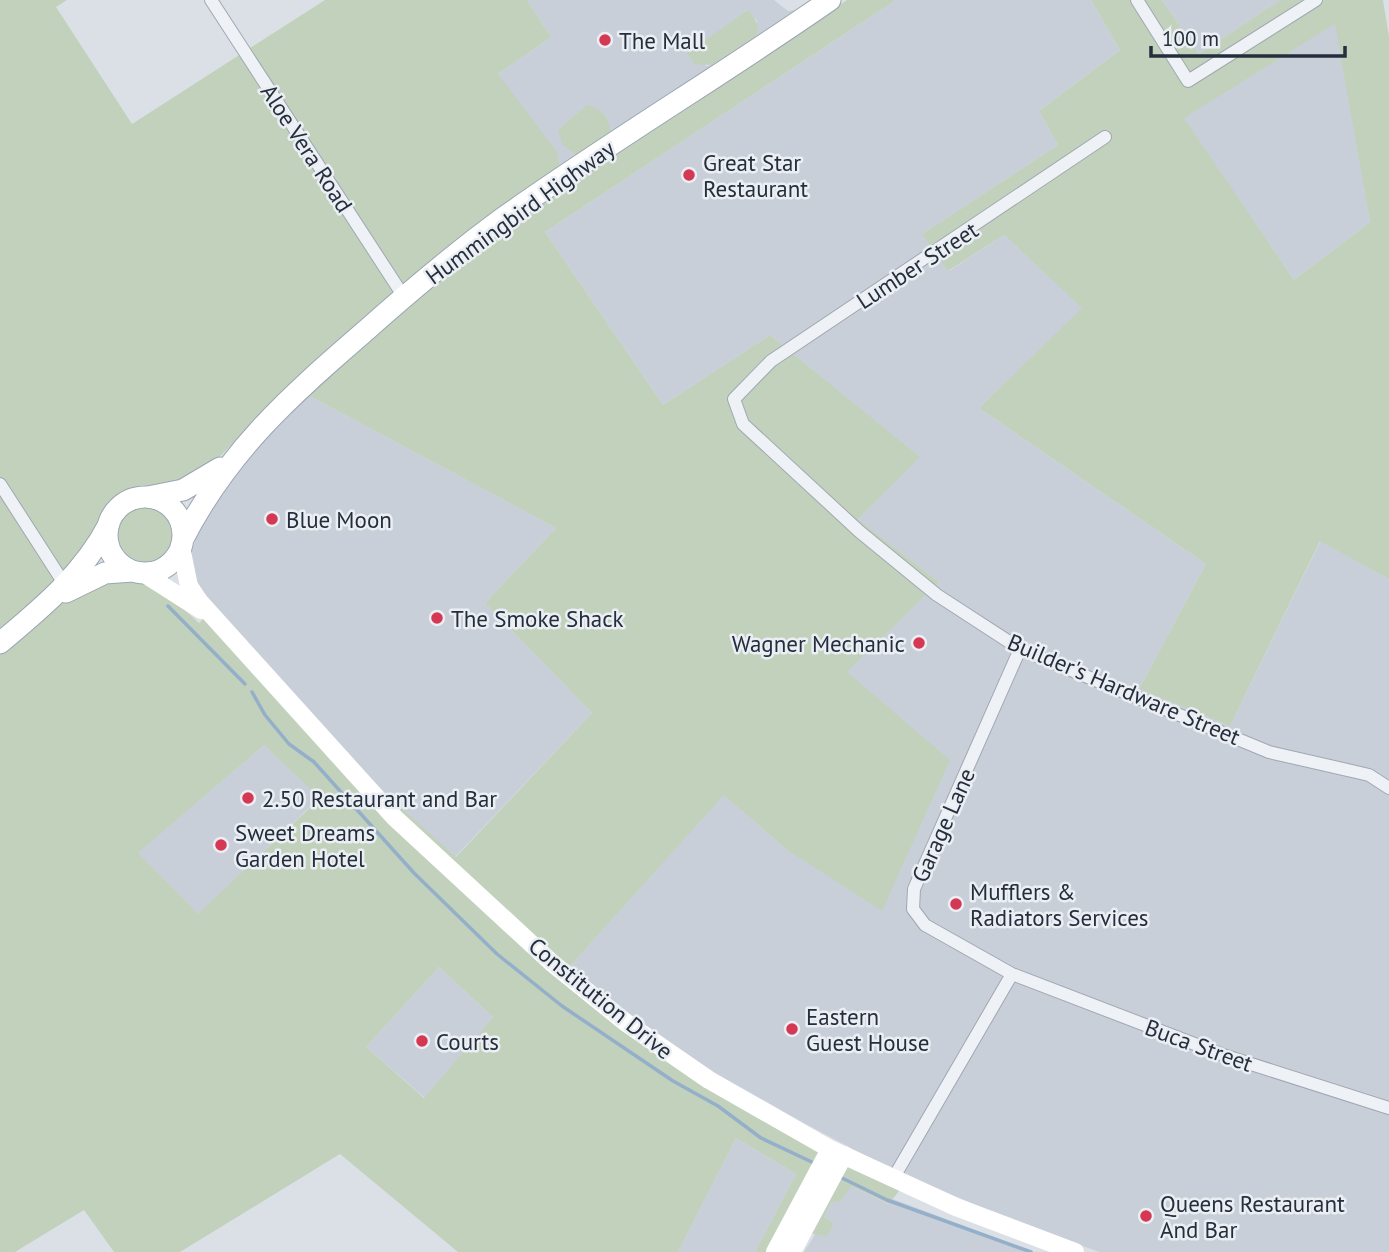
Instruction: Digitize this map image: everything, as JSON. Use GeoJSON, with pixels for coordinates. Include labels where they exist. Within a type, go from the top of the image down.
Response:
{"type":"FeatureCollection","features":[{"type":"Feature","properties":{"kind":"main road","name":"Hummingbird Highway"},"geometry":{"type":"LineString","coordinates":[[148,497],[169,494],[198,484],[235,456],[286,400],[404,297],[502,219],[830,0]]}},
{"type":"Feature","properties":{"kind":"main road","name":"Hummingbird Highway"},"geometry":{"type":"LineString","coordinates":[[182,543],[235,456]]}},
{"type":"Feature","properties":{"kind":"main road"},"geometry":{"type":"LineString","coordinates":[[0,643],[65,585],[90,556],[124,503],[148,497],[170,506],[182,527],[182,543],[166,567],[138,572],[105,573],[46,604]]}},
{"type":"Feature","properties":{"kind":"main road"},"geometry":{"type":"LineString","coordinates":[[109,523],[109,546],[122,566],[138,572]]}},
{"type":"Feature","properties":{"kind":"main road","name":"Constitution Drive"},"geometry":{"type":"LineString","coordinates":[[182,543],[189,586],[215,620],[395,818],[552,963],[674,1058],[755,1108],[837,1152],[956,1207],[1075,1252]]}},
{"type":"Feature","properties":{"kind":"main road","name":"Constitution Drive"},"geometry":{"type":"LineString","coordinates":[[138,572],[215,620]]}},
{"type":"Feature","properties":{"kind":"main road"},"geometry":{"type":"LineString","coordinates":[[775,1252],[837,1152]]}},
{"type":"Feature","properties":{"kind":"main road"},"geometry":{"type":"LineString","coordinates":[[792,1252],[837,1152]]}},
{"type":"Feature","properties":{"kind":"street","name":"Aloe Vera Road"},"geometry":{"type":"LineString","coordinates":[[211,0],[404,297]]}},
{"type":"Feature","properties":{"kind":"street"},"geometry":{"type":"LineString","coordinates":[[1137,0],[1188,80],[1316,0]]}},
{"type":"Feature","properties":{"kind":"street","name":"Lumber Street"},"geometry":{"type":"LineString","coordinates":[[734,399],[771,361],[1105,138]]}},
{"type":"Feature","properties":{"kind":"street","name":"Builder's Hardware Street"},"geometry":{"type":"LineString","coordinates":[[734,399],[743,424],[860,533],[937,595],[1020,649],[1269,752],[1369,775],[1389,788]]}},
{"type":"Feature","properties":{"kind":"street"},"geometry":{"type":"LineString","coordinates":[[0,484],[65,585]]}},
{"type":"Feature","properties":{"kind":"street","name":"Garage Lane"},"geometry":{"type":"LineString","coordinates":[[1012,974],[925,925],[913,909],[914,889],[1020,649]]}},
{"type":"Feature","properties":{"kind":"street"},"geometry":{"type":"LineString","coordinates":[[894,1177],[1012,974]]}},
{"type":"Feature","properties":{"kind":"street","name":"Buca Street"},"geometry":{"type":"LineString","coordinates":[[1012,974],[1226,1056],[1389,1108]]}},
{"type":"Feature","properties":{"kind":"shaded area"},"geometry":{"type":"Polygon","coordinates":[[[527,0],[774,0],[788,11],[795,10],[756,36],[757,21],[747,10],[705,66],[712,65],[560,169],[498,74],[551,37],[527,0]]]}},
{"type":"Feature","properties":{"kind":"shaded area"},"geometry":{"type":"Polygon","coordinates":[[[896,0],[1091,0],[1120,50],[1039,111],[1058,145],[922,234],[949,271],[1004,235],[1083,308],[979,408],[1206,564],[1139,689],[1230,726],[1321,540],[1389,579],[1389,1252],[1099,1252],[997,1214],[887,1167],[802,1122],[712,1071],[631,1015],[570,966],[724,794],[786,849],[846,672],[939,582],[858,519],[919,457],[770,335],[663,405],[545,232],[896,0]]]}},
{"type":"Feature","properties":{"kind":"shaded area"},"geometry":{"type":"Polygon","coordinates":[[[1162,0],[1280,0],[1199,54],[1162,0]]]}},
{"type":"Feature","properties":{"kind":"shaded area"},"geometry":{"type":"Polygon","coordinates":[[[1336,23],[1370,222],[1294,280],[1183,118],[1336,23]]]}},
{"type":"Feature","properties":{"kind":"shaded area"},"geometry":{"type":"Polygon","coordinates":[[[306,394],[556,528],[485,603],[592,713],[455,857],[343,754],[200,597],[190,555],[211,500],[306,394]]]}},
{"type":"Feature","properties":{"kind":"shaded area"},"geometry":{"type":"Polygon","coordinates":[[[264,745],[320,797],[198,915],[137,853],[264,745]]]}},
{"type":"Feature","properties":{"kind":"shaded area"},"geometry":{"type":"Polygon","coordinates":[[[439,967],[493,1017],[425,1098],[366,1047],[439,967]]]}},
{"type":"Feature","properties":{"kind":"shaded area"},"geometry":{"type":"Polygon","coordinates":[[[736,1138],[796,1174],[755,1252],[678,1252],[736,1138]]]}},
{"type":"Feature","properties":{"kind":"shaded area"},"geometry":{"type":"Polygon","coordinates":[[[851,1186],[888,1204],[893,1199],[1033,1252],[804,1252],[816,1233],[830,1230],[834,1223],[824,1217],[833,1198],[851,1186]]]}},
{"type":"Feature","properties":{"kind":"green space"},"geometry":{"type":"Polygon","coordinates":[[[0,0],[67,0],[56,7],[132,124],[325,0],[527,0],[551,37],[498,74],[557,152],[560,169],[383,303],[329,348],[258,416],[216,461],[196,477],[161,486],[141,485],[117,495],[102,513],[89,545],[77,561],[0,632],[0,0]]]}},
{"type":"Feature","properties":{"kind":"green space"},"geometry":{"type":"Polygon","coordinates":[[[847,0],[896,0],[545,232],[663,405],[770,335],[920,457],[858,519],[939,582],[847,672],[950,760],[882,911],[786,849],[724,795],[570,966],[554,963],[625,1022],[905,1183],[889,1204],[851,1186],[841,1201],[831,1203],[824,1217],[834,1223],[827,1236],[805,1233],[795,1252],[755,1252],[796,1174],[736,1138],[678,1252],[458,1252],[340,1154],[180,1252],[114,1252],[84,1210],[15,1252],[0,1252],[0,653],[63,601],[100,582],[119,578],[137,580],[154,587],[199,623],[213,610],[342,754],[456,857],[592,713],[485,603],[556,528],[306,394],[479,248],[543,202],[847,0]],[[264,745],[138,853],[198,914],[320,798],[264,745]],[[439,967],[366,1047],[424,1098],[493,1017],[439,967]]]}},
{"type":"Feature","properties":{"kind":"green space"},"geometry":{"type":"Polygon","coordinates":[[[1091,0],[1162,0],[1199,54],[1280,0],[1383,0],[1389,37],[1389,579],[1320,541],[1230,726],[1139,689],[1206,564],[979,408],[1082,308],[1004,235],[948,271],[922,234],[1058,145],[1039,111],[1120,50],[1091,0]],[[1335,24],[1184,118],[1294,280],[1370,222],[1335,24]]]}},
{"type":"Feature","properties":{"kind":"green space"},"geometry":{"type":"Polygon","coordinates":[[[748,10],[758,25],[756,36],[712,65],[694,64],[687,53],[748,10]]]}},
{"type":"Feature","properties":{"kind":"green space"},"geometry":{"type":"Polygon","coordinates":[[[587,105],[604,114],[611,133],[576,155],[562,144],[558,130],[587,105]]]}},
{"type":"Feature","properties":{"kind":"green space"},"geometry":{"type":"Polygon","coordinates":[[[146,506],[157,508],[166,514],[172,523],[172,545],[166,554],[157,560],[146,562],[135,560],[126,554],[120,545],[118,534],[120,523],[126,514],[135,508],[146,506]]]}},
{"type":"Feature","properties":{"kind":"waterway"},"geometry":{"type":"LineString","coordinates":[[168,606],[245,684]]}},
{"type":"Feature","properties":{"kind":"waterway"},"geometry":{"type":"LineString","coordinates":[[252,692],[265,715],[289,744],[314,762],[414,873],[497,954],[562,1006],[673,1081],[718,1106],[761,1138],[816,1164]]}},
{"type":"Feature","properties":{"kind":"waterway"},"geometry":{"type":"LineString","coordinates":[[840,1177],[887,1200],[1031,1252]]}},
{"type":"Feature","properties":{"kind":"place","name":"The Mall"},"geometry":{"type":"Point","coordinates":[605,40]}},
{"type":"Feature","properties":{"kind":"place","name":"Great Star Restaurant"},"geometry":{"type":"Point","coordinates":[689,175]}},
{"type":"Feature","properties":{"kind":"place","name":"Blue Moon"},"geometry":{"type":"Point","coordinates":[272,519]}},
{"type":"Feature","properties":{"kind":"place","name":"The Smoke Shack"},"geometry":{"type":"Point","coordinates":[437,618]}},
{"type":"Feature","properties":{"kind":"place","name":"Wagner Mechanic"},"geometry":{"type":"Point","coordinates":[919,643]}},
{"type":"Feature","properties":{"kind":"place","name":"2.50 Restaurant and Bar"},"geometry":{"type":"Point","coordinates":[248,798]}},
{"type":"Feature","properties":{"kind":"place","name":"Sweet Dreams Garden Hotel"},"geometry":{"type":"Point","coordinates":[221,845]}},
{"type":"Feature","properties":{"kind":"place","name":"Mufflers & Radiators Services"},"geometry":{"type":"Point","coordinates":[956,904]}},
{"type":"Feature","properties":{"kind":"place","name":"Eastern Guest House"},"geometry":{"type":"Point","coordinates":[792,1029]}},
{"type":"Feature","properties":{"kind":"place","name":"Courts"},"geometry":{"type":"Point","coordinates":[422,1041]}},
{"type":"Feature","properties":{"kind":"place","name":"Queens Restaurant And Bar"},"geometry":{"type":"Point","coordinates":[1146,1216]}}]}
